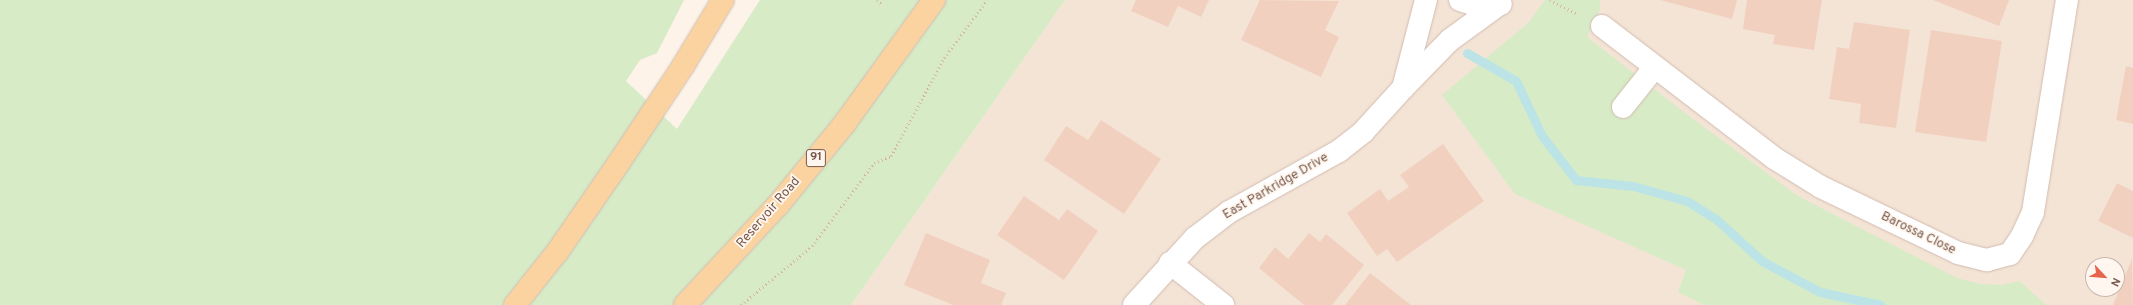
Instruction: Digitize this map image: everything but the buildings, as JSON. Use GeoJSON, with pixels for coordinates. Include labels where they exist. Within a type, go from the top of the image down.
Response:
{"type":"FeatureCollection","features":[{"type":"Feature","properties":{"kind":"main road"},"geometry":{"type":"LineString","coordinates":[[516,305],[558,251],[618,164],[723,0]]}},
{"type":"Feature","properties":{"kind":"main road","name":"Reservoir Road"},"geometry":{"type":"LineString","coordinates":[[684,305],[778,205],[841,128],[934,0]]}},
{"type":"Feature","properties":{"kind":"street","name":"East Parkridge Drive"},"geometry":{"type":"LineString","coordinates":[[1403,88],[1426,0]]}},
{"type":"Feature","properties":{"kind":"street"},"geometry":{"type":"LineString","coordinates":[[1460,0],[1482,7],[1505,3]]}},
{"type":"Feature","properties":{"kind":"street","name":"Barossa Close"},"geometry":{"type":"LineString","coordinates":[[1602,26],[1654,68],[1774,158],[1821,187],[1958,253],[1987,260],[2010,254],[2022,236],[2032,212],[2067,0]]}},
{"type":"Feature","properties":{"kind":"street","name":"East Parkridge Drive"},"geometry":{"type":"LineString","coordinates":[[1134,305],[1195,238],[1229,212],[1339,151],[1363,132],[1450,40],[1505,3]]}},
{"type":"Feature","properties":{"kind":"street"},"geometry":{"type":"LineString","coordinates":[[1623,106],[1654,68]]}},
{"type":"Feature","properties":{"kind":"street"},"geometry":{"type":"LineString","coordinates":[[1170,264],[1223,305]]}},
{"type":"Feature","properties":{"kind":"path"},"geometry":{"type":"LineString","coordinates":[[877,0],[882,4]]}},
{"type":"Feature","properties":{"kind":"path"},"geometry":{"type":"LineString","coordinates":[[742,305],[812,246],[874,163],[891,156],[944,58],[987,0]]}},
{"type":"Feature","properties":{"kind":"path"},"geometry":{"type":"LineString","coordinates":[[1550,0],[1602,26]]}},
{"type":"Feature","properties":{"kind":"shaded area"},"geometry":{"type":"Polygon","coordinates":[[[1065,0],[2133,0],[2133,305],[851,305],[1065,0]]]}},
{"type":"Feature","properties":{"kind":"green space"},"geometry":{"type":"Polygon","coordinates":[[[0,0],[684,0],[657,53],[640,60],[626,81],[677,129],[760,0],[1065,0],[851,305],[0,305],[0,0]]]}},
{"type":"Feature","properties":{"kind":"green space"},"geometry":{"type":"Polygon","coordinates":[[[1545,0],[1600,0],[1600,9],[1587,37],[1689,116],[1798,196],[1957,278],[1981,284],[2001,285],[2020,281],[2046,305],[1704,305],[1678,292],[1686,270],[1515,194],[1442,95],[1528,23],[1545,0]]]}},
{"type":"Feature","properties":{"kind":"waterway"},"geometry":{"type":"LineString","coordinates":[[1467,53],[1516,81],[1542,136],[1576,180],[1633,186],[1687,201],[1716,219],[1762,261],[1820,292],[1881,305]]}}]}
